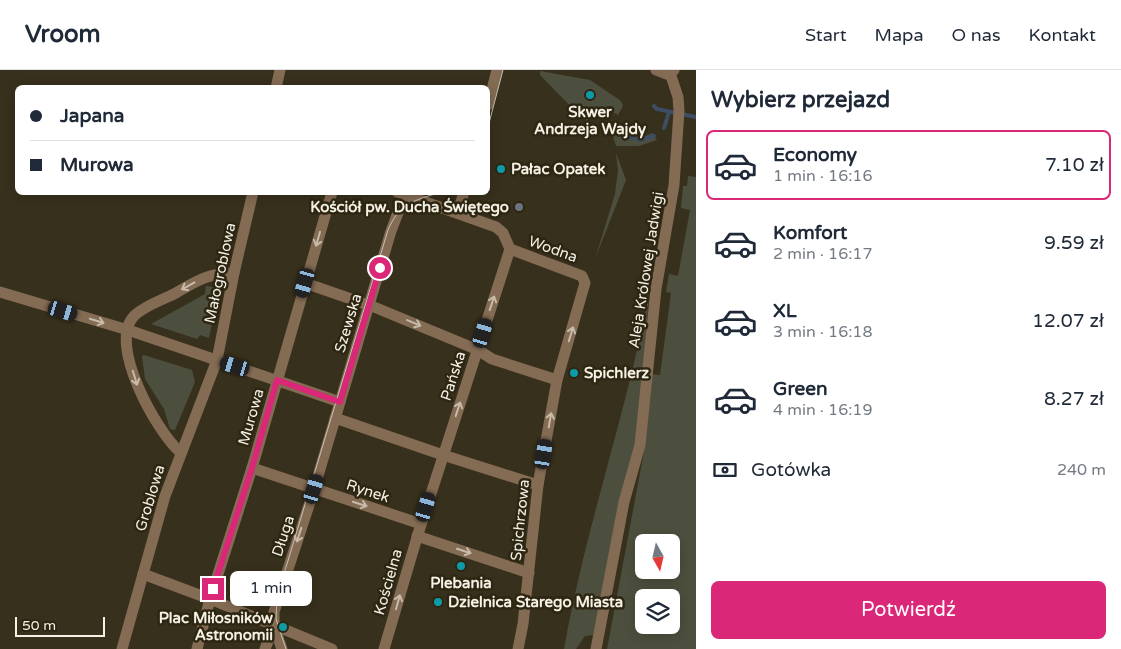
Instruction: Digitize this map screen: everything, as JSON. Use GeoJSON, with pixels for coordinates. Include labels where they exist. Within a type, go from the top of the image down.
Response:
{"type":"FeatureCollection","features":[{"type":"Feature","properties":{"kind":"street"},"geometry":{"type":"LineString","coordinates":[[277,85],[280,70]]}},
{"type":"Feature","properties":{"kind":"street"},"geometry":{"type":"LineString","coordinates":[[656,70],[662,74],[672,72]]}},
{"type":"Feature","properties":{"kind":"street","name":"Aleja Królowej Jadwigi"},"geometry":{"type":"LineString","coordinates":[[596,649],[624,502],[640,445],[656,289],[674,185],[679,111],[672,72]]}},
{"type":"Feature","properties":{"kind":"street"},"geometry":{"type":"LineString","coordinates":[[490,98],[496,74]]}},
{"type":"Feature","properties":{"kind":"street","name":"Małogroblowa"},"geometry":{"type":"LineString","coordinates":[[217,360],[234,273],[252,195]]}},
{"type":"Feature","properties":{"kind":"street","name":"Murowa"},"geometry":{"type":"LineString","coordinates":[[197,649],[210,599],[252,468],[331,195]]}},
{"type":"Feature","properties":{"kind":"street"},"geometry":{"type":"LineString","coordinates":[[406,195],[496,227],[504,233],[510,249]]}},
{"type":"Feature","properties":{"kind":"street"},"geometry":{"type":"LineString","coordinates":[[458,212],[463,195]]}},
{"type":"Feature","properties":{"kind":"street","name":"Szewska"},"geometry":{"type":"LineString","coordinates":[[338,409],[397,213],[401,205],[414,198]]}},
{"type":"Feature","properties":{"kind":"street","name":"Wodna"},"geometry":{"type":"LineString","coordinates":[[510,249],[582,276],[584,279]]}},
{"type":"Feature","properties":{"kind":"street","name":"Pańska"},"geometry":{"type":"LineString","coordinates":[[443,455],[510,249]]}},
{"type":"Feature","properties":{"kind":"street"},"geometry":{"type":"LineString","coordinates":[[180,452],[168,442],[138,387],[127,345],[128,330],[134,316],[208,275],[234,273]]}},
{"type":"Feature","properties":{"kind":"street","name":"Spichrzowa"},"geometry":{"type":"LineString","coordinates":[[518,649],[529,572],[538,485],[557,380],[584,291],[584,279]]}},
{"type":"Feature","properties":{"kind":"street"},"geometry":{"type":"LineString","coordinates":[[305,283],[369,305],[478,350],[492,359],[557,380]]}},
{"type":"Feature","properties":{"kind":"street"},"geometry":{"type":"LineString","coordinates":[[0,292],[128,330],[277,380],[443,455],[538,485]]}},
{"type":"Feature","properties":{"kind":"street","name":"Groblowa"},"geometry":{"type":"LineString","coordinates":[[122,649],[165,496],[180,452],[217,360]]}},
{"type":"Feature","properties":{"kind":"street"},"geometry":{"type":"LineString","coordinates":[[314,489],[338,409]]}},
{"type":"Feature","properties":{"kind":"street"},"geometry":{"type":"LineString","coordinates":[[421,524],[443,455]]}},
{"type":"Feature","properties":{"kind":"street","name":"Rynek"},"geometry":{"type":"LineString","coordinates":[[252,468],[421,524]]}},
{"type":"Feature","properties":{"kind":"street","name":"Długa"},"geometry":{"type":"LineString","coordinates":[[265,649],[274,626],[274,612],[314,489]]}},
{"type":"Feature","properties":{"kind":"street","name":"Kościelna"},"geometry":{"type":"LineString","coordinates":[[384,649],[421,524]]}},
{"type":"Feature","properties":{"kind":"street"},"geometry":{"type":"LineString","coordinates":[[418,536],[529,572]]}},
{"type":"Feature","properties":{"kind":"street"},"geometry":{"type":"LineString","coordinates":[[143,574],[332,649]]}},
{"type":"Feature","properties":{"kind":"street"},"geometry":{"type":"LineString","coordinates":[[274,626],[282,649]]}},
{"type":"Feature","properties":{"kind":"green space"},"geometry":{"type":"Polygon","coordinates":[[[540,71],[590,80],[621,101],[623,106],[618,115],[607,109],[605,114],[594,108],[587,121],[540,75],[540,71]]]}},
{"type":"Feature","properties":{"kind":"green space"},"geometry":{"type":"Polygon","coordinates":[[[620,125],[646,136],[652,133],[657,140],[639,146],[616,146],[613,136],[620,125]]]}},
{"type":"Feature","properties":{"kind":"green space"},"geometry":{"type":"Polygon","coordinates":[[[616,153],[626,180],[595,259],[615,194],[618,170],[616,153]]]}},
{"type":"Feature","properties":{"kind":"green space"},"geometry":{"type":"Polygon","coordinates":[[[688,176],[696,177],[696,649],[607,649],[643,457],[651,374],[660,375],[671,293],[666,292],[669,274],[678,276],[690,210],[681,208],[683,186],[687,186],[688,176]]]}},
{"type":"Feature","properties":{"kind":"green space"},"geometry":{"type":"Polygon","coordinates":[[[206,286],[219,288],[209,338],[200,335],[197,339],[151,324],[205,294],[206,286]]]}},
{"type":"Feature","properties":{"kind":"green space"},"geometry":{"type":"Polygon","coordinates":[[[649,295],[638,432],[593,635],[585,636],[576,649],[564,649],[583,560],[629,384],[649,295]]]}},
{"type":"Feature","properties":{"kind":"green space"},"geometry":{"type":"Polygon","coordinates":[[[144,355],[192,370],[195,382],[175,430],[170,429],[164,409],[145,379],[142,356],[144,355]]]}},
{"type":"Feature","properties":{"kind":"waterway"},"geometry":{"type":"LineString","coordinates":[[654,106],[657,109],[696,117]]}},
{"type":"Feature","properties":{"kind":"waterway"},"geometry":{"type":"LineString","coordinates":[[664,128],[669,112]]}},
{"type":"Feature","properties":{"kind":"waterway"},"geometry":{"type":"LineString","coordinates":[[616,132],[640,140],[654,136]]}},
{"type":"Feature","properties":{"kind":"tram line"},"geometry":{"type":"LineString","coordinates":[[490,119],[503,70]]}},
{"type":"Feature","properties":{"kind":"tram line"},"geometry":{"type":"LineString","coordinates":[[286,649],[276,619],[277,597],[388,230],[403,208],[433,195]]}},
{"type":"Feature","properties":{"kind":"place","name":"Skwer Andrzeja Wajdy"},"geometry":{"type":"Point","coordinates":[590,95]}},
{"type":"Feature","properties":{"kind":"place","name":"Pałac Opatek"},"geometry":{"type":"Point","coordinates":[501,169]}},
{"type":"Feature","properties":{"kind":"place","name":"Kościół pw. Ducha Świętego"},"geometry":{"type":"Point","coordinates":[519,207]}},
{"type":"Feature","properties":{"kind":"place","name":"Spichlerz"},"geometry":{"type":"Point","coordinates":[574,373]}},
{"type":"Feature","properties":{"kind":"place","name":"Plebania"},"geometry":{"type":"Point","coordinates":[461,566]}},
{"type":"Feature","properties":{"kind":"place","name":"Dzielnica Starego Miasta"},"geometry":{"type":"Point","coordinates":[438,602]}},
{"type":"Feature","properties":{"kind":"place","name":"Plac Miłosników Astronomii"},"geometry":{"type":"Point","coordinates":[283,627]}},
{"type":"Feature","properties":{"kind":"route"},"geometry":{"type":"LineString","coordinates":[[213,589],[252,468],[277,380],[340,402],[380,268]]}}]}
